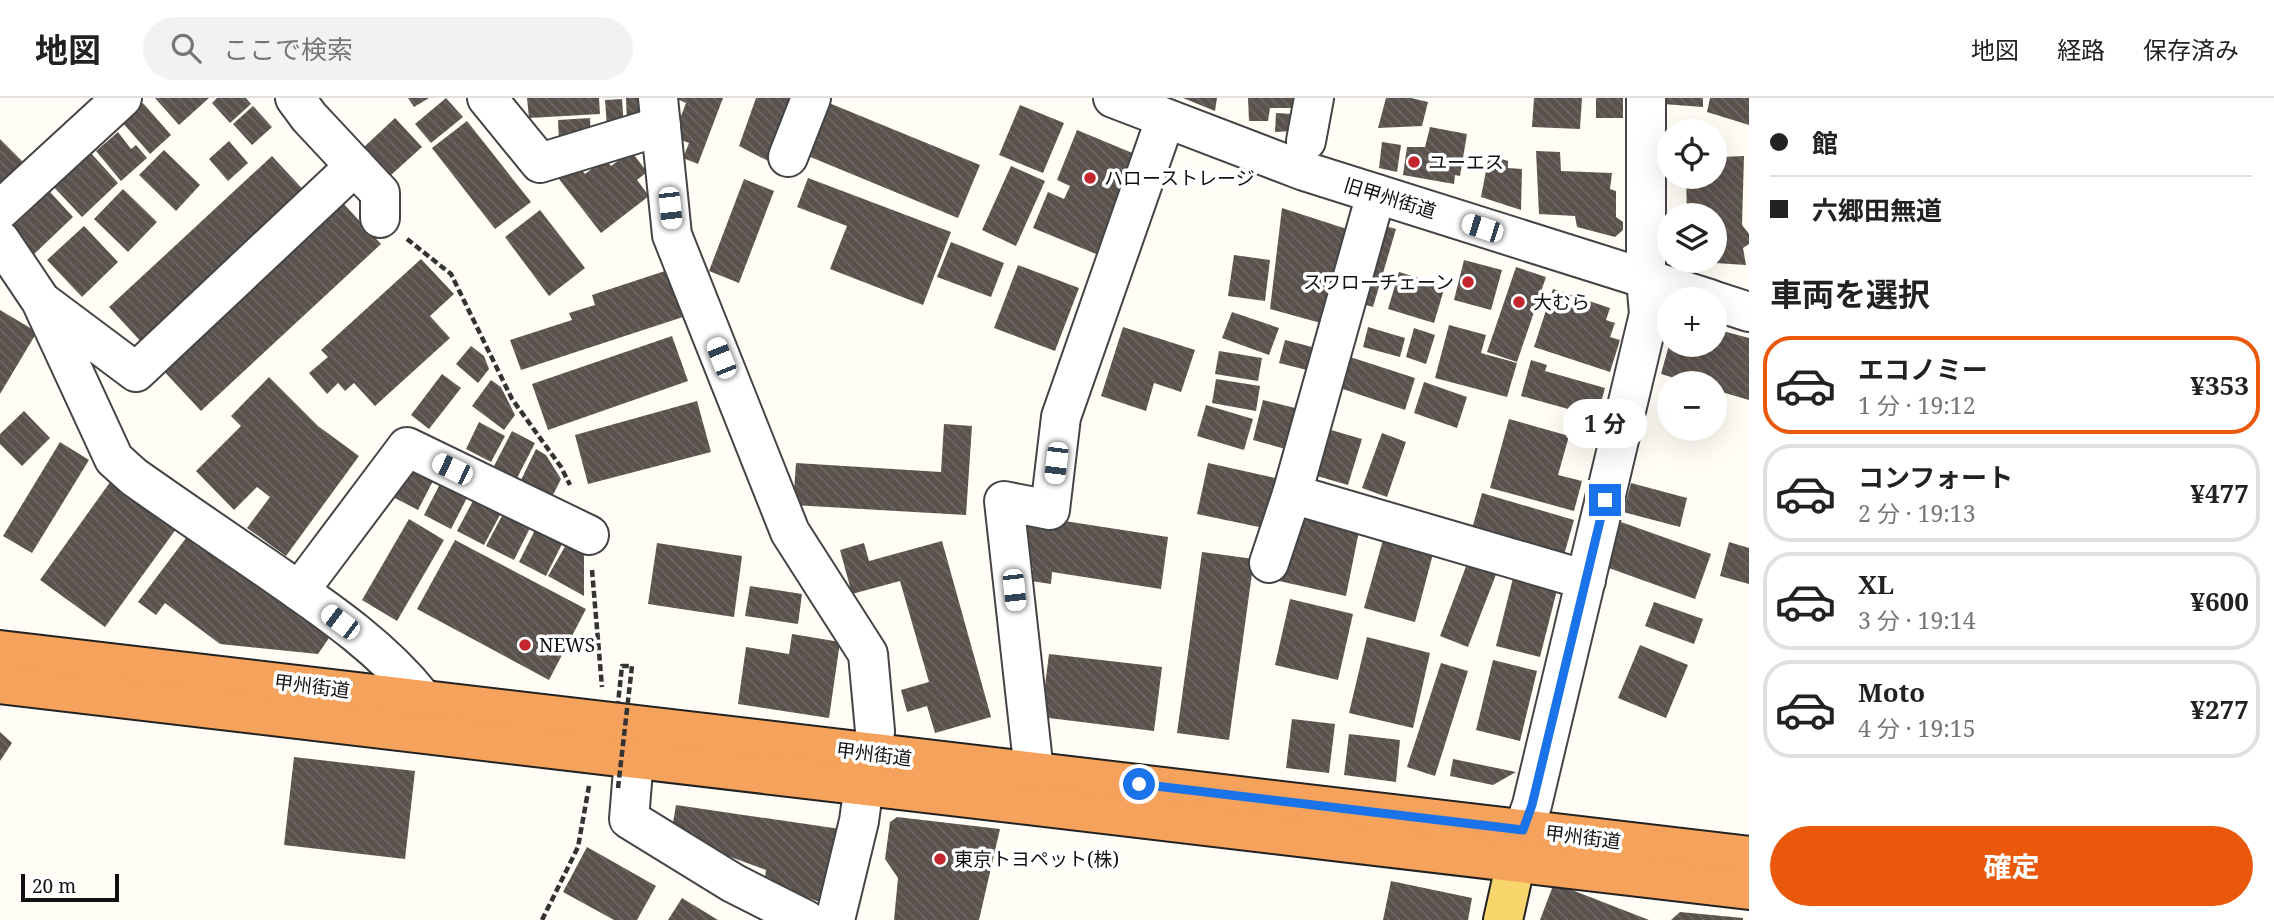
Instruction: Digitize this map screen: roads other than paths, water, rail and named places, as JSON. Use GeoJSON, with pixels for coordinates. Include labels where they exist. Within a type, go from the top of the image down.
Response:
{"type":"FeatureCollection","features":[{"type":"Feature","properties":{"kind":"highway","name":"甲州街道"},"geometry":{"type":"LineString","coordinates":[[0,650],[422,698],[868,770],[1520,847],[1749,856]]}},
{"type":"Feature","properties":{"kind":"highway","name":"甲州街道"},"geometry":{"type":"LineString","coordinates":[[0,684],[626,773],[868,770],[1034,772],[1520,847],[1749,890]]}},
{"type":"Feature","properties":{"kind":"main road"},"geometry":{"type":"LineString","coordinates":[[1503,920],[1520,847]]}},
{"type":"Feature","properties":{"kind":"street"},"geometry":{"type":"LineString","coordinates":[[0,210],[122,98]]}},
{"type":"Feature","properties":{"kind":"street"},"geometry":{"type":"LineString","coordinates":[[295,98],[309,117],[380,193],[380,218]]}},
{"type":"Feature","properties":{"kind":"street"},"geometry":{"type":"LineString","coordinates":[[487,98],[540,163],[659,112],[673,235],[790,532],[867,654],[875,731],[859,821],[835,920]]}},
{"type":"Feature","properties":{"kind":"street"},"geometry":{"type":"LineString","coordinates":[[788,157],[811,98]]}},
{"type":"Feature","properties":{"kind":"street","name":"旧甲州街道"},"geometry":{"type":"LineString","coordinates":[[1113,98],[1304,171],[1672,287]]}},
{"type":"Feature","properties":{"kind":"street"},"geometry":{"type":"LineString","coordinates":[[1306,141],[1314,98]]}},
{"type":"Feature","properties":{"kind":"street"},"geometry":{"type":"LineString","coordinates":[[1520,847],[1649,314],[1646,279],[1646,98]]}},
{"type":"Feature","properties":{"kind":"street"},"geometry":{"type":"LineString","coordinates":[[1034,772],[1004,501],[1050,510],[1061,417],[1165,120]]}},
{"type":"Feature","properties":{"kind":"street"},"geometry":{"type":"LineString","coordinates":[[41,301],[136,372],[355,166]]}},
{"type":"Feature","properties":{"kind":"street"},"geometry":{"type":"LineString","coordinates":[[1269,563],[1292,494],[1376,194]]}},
{"type":"Feature","properties":{"kind":"street"},"geometry":{"type":"LineString","coordinates":[[0,240],[41,301],[114,459],[134,477],[299,591],[380,652],[422,698]]}},
{"type":"Feature","properties":{"kind":"street","name":"旧甲州街道"},"geometry":{"type":"LineString","coordinates":[[1727,305],[1749,312]]}},
{"type":"Feature","properties":{"kind":"street"},"geometry":{"type":"LineString","coordinates":[[299,591],[407,447],[589,535]]}},
{"type":"Feature","properties":{"kind":"street"},"geometry":{"type":"LineString","coordinates":[[1292,494],[1586,580]]}},
{"type":"Feature","properties":{"kind":"street"},"geometry":{"type":"LineString","coordinates":[[626,773],[629,819],[733,883],[807,920]]}},
{"type":"Feature","properties":{"kind":"place","name":"ユーエス"},"geometry":{"type":"Point","coordinates":[1414,162]}},
{"type":"Feature","properties":{"kind":"place","name":"ハローストレージ"},"geometry":{"type":"Point","coordinates":[1090,178]}},
{"type":"Feature","properties":{"kind":"place","name":"スワローチェーン"},"geometry":{"type":"Point","coordinates":[1468,282]}},
{"type":"Feature","properties":{"kind":"place","name":"大むら"},"geometry":{"type":"Point","coordinates":[1519,302]}},
{"type":"Feature","properties":{"kind":"place","name":"NEWS"},"geometry":{"type":"Point","coordinates":[525,645]}},
{"type":"Feature","properties":{"kind":"place","name":"東京トヨペット(株)"},"geometry":{"type":"Point","coordinates":[940,859]}}]}
